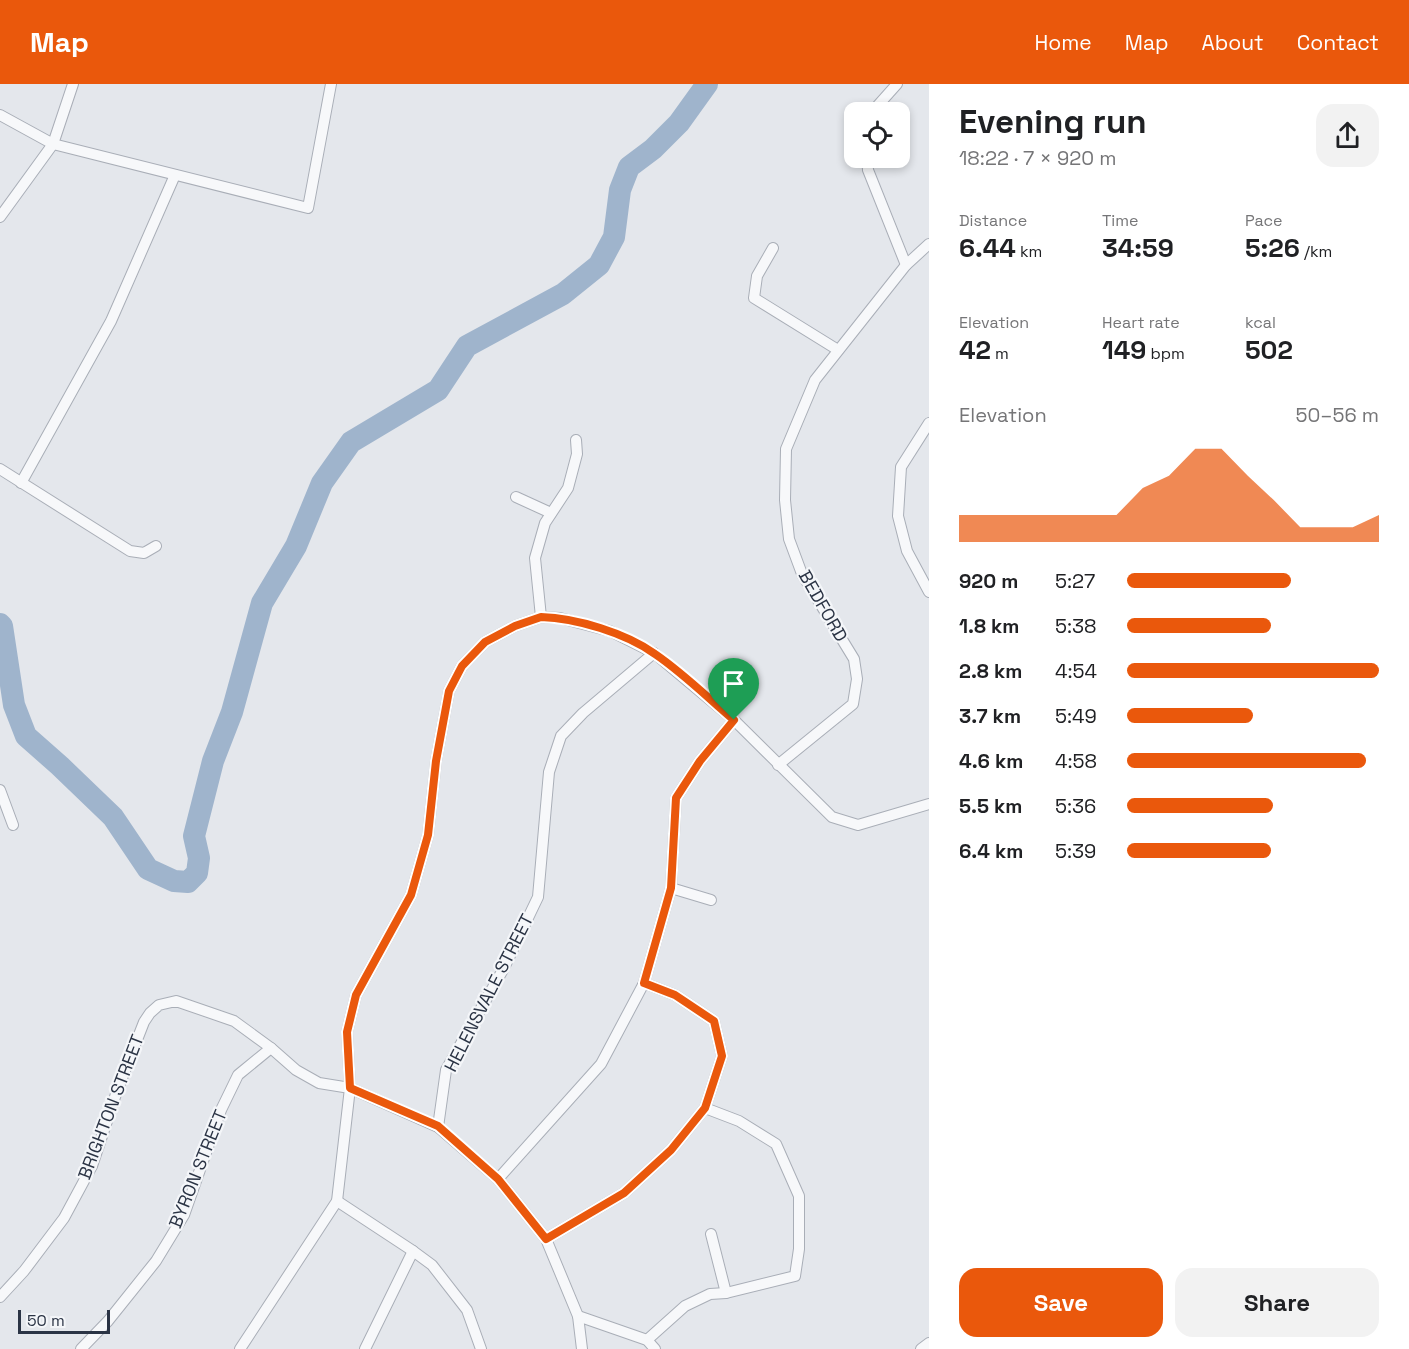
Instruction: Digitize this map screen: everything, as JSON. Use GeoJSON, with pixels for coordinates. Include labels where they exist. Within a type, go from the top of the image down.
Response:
{"type":"FeatureCollection","features":[{"type":"Feature","properties":{"kind":"street"},"geometry":{"type":"LineString","coordinates":[[0,217],[53,144],[73,84]]}},
{"type":"Feature","properties":{"kind":"street"},"geometry":{"type":"LineString","coordinates":[[0,115],[53,144],[308,208],[331,84]]}},
{"type":"Feature","properties":{"kind":"street"},"geometry":{"type":"LineString","coordinates":[[881,102],[897,84]]}},
{"type":"Feature","properties":{"kind":"street"},"geometry":{"type":"LineString","coordinates":[[868,168],[906,265]]}},
{"type":"Feature","properties":{"kind":"street"},"geometry":{"type":"LineString","coordinates":[[21,483],[111,321],[175,175]]}},
{"type":"Feature","properties":{"kind":"street","name":"BEDFORD"},"geometry":{"type":"LineString","coordinates":[[778,765],[853,704],[857,679],[854,659],[802,574],[789,539],[785,500],[786,449],[814,380],[906,265],[929,244]]}},
{"type":"Feature","properties":{"kind":"street"},"geometry":{"type":"LineString","coordinates":[[772,248],[757,276],[754,298],[838,350]]}},
{"type":"Feature","properties":{"kind":"street"},"geometry":{"type":"LineString","coordinates":[[929,423],[901,467],[898,516],[907,551],[929,592]]}},
{"type":"Feature","properties":{"kind":"street"},"geometry":{"type":"LineString","coordinates":[[541,617],[535,558],[545,523],[568,488],[577,454],[576,440]]}},
{"type":"Feature","properties":{"kind":"street"},"geometry":{"type":"LineString","coordinates":[[0,469],[130,551],[144,553],[156,546]]}},
{"type":"Feature","properties":{"kind":"street"},"geometry":{"type":"LineString","coordinates":[[516,497],[551,513]]}},
{"type":"Feature","properties":{"kind":"street"},"geometry":{"type":"LineString","coordinates":[[240,1349],[338,1202],[350,1088],[347,1032],[356,995],[411,895],[428,835],[436,761],[449,691],[462,666],[485,642],[515,626],[541,617],[560,618],[610,631],[654,653],[734,720],[832,818],[858,825],[929,804]]}},
{"type":"Feature","properties":{"kind":"street","name":"HELENSVALE STREET"},"geometry":{"type":"LineString","coordinates":[[438,1126],[446,1070],[504,968],[538,897],[549,772],[561,736],[583,713],[654,653]]}},
{"type":"Feature","properties":{"kind":"street"},"geometry":{"type":"LineString","coordinates":[[498,1179],[601,1064],[644,983],[671,888],[676,798],[700,761],[734,720]]}},
{"type":"Feature","properties":{"kind":"street"},"geometry":{"type":"LineString","coordinates":[[0,790],[13,825]]}},
{"type":"Feature","properties":{"kind":"street"},"geometry":{"type":"LineString","coordinates":[[671,888],[711,900]]}},
{"type":"Feature","properties":{"kind":"street"},"geometry":{"type":"LineString","coordinates":[[546,1239],[624,1193],[671,1150],[705,1108],[722,1056],[714,1021],[675,995],[644,983]]}},
{"type":"Feature","properties":{"kind":"street","name":"BRIGHTON STREET"},"geometry":{"type":"LineString","coordinates":[[0,1297],[24,1271],[64,1218],[92,1166],[117,1091],[144,1022],[159,1005],[176,1001],[234,1021],[271,1048]]}},
{"type":"Feature","properties":{"kind":"street"},"geometry":{"type":"LineString","coordinates":[[271,1048],[296,1070],[319,1083],[350,1088],[438,1126],[498,1179],[546,1239],[578,1316],[582,1349]]}},
{"type":"Feature","properties":{"kind":"street","name":"BYRON STREET"},"geometry":{"type":"LineString","coordinates":[[81,1349],[108,1321],[156,1261],[184,1215],[221,1110],[238,1075],[271,1048]]}},
{"type":"Feature","properties":{"kind":"street"},"geometry":{"type":"LineString","coordinates":[[647,1341],[685,1306],[710,1294],[726,1293],[795,1276],[799,1250],[799,1196],[776,1144],[739,1121],[705,1108]]}},
{"type":"Feature","properties":{"kind":"street"},"geometry":{"type":"LineString","coordinates":[[338,1202],[432,1265],[467,1310],[481,1349]]}},
{"type":"Feature","properties":{"kind":"street"},"geometry":{"type":"LineString","coordinates":[[711,1234],[726,1293]]}},
{"type":"Feature","properties":{"kind":"street"},"geometry":{"type":"LineString","coordinates":[[365,1349],[413,1251]]}},
{"type":"Feature","properties":{"kind":"street"},"geometry":{"type":"LineString","coordinates":[[578,1316],[647,1341],[655,1349]]}},
{"type":"Feature","properties":{"kind":"street"},"geometry":{"type":"LineString","coordinates":[[921,1349],[929,1342]]}},
{"type":"Feature","properties":{"kind":"waterway"},"geometry":{"type":"LineString","coordinates":[[0,624],[14,705],[26,736],[113,817],[148,869],[174,881],[188,882],[197,873],[199,858],[194,836],[213,761],[232,712],[262,603],[296,546],[322,483],[351,442],[438,390],[467,346],[563,294],[599,265],[614,237],[620,190],[629,167],[653,149],[679,123],[707,84]]}},
{"type":"Feature","properties":{"kind":"route"},"geometry":{"type":"LineString","coordinates":[[541,617],[560,618],[610,631],[654,653],[734,720],[700,761],[676,798],[671,888],[644,983],[675,995],[714,1021],[722,1056],[705,1108],[671,1150],[624,1193],[546,1239],[498,1179],[438,1126],[350,1088],[347,1032],[356,995],[411,895],[428,835],[436,761],[449,691],[462,666],[485,642],[515,626],[541,617]]}}]}
